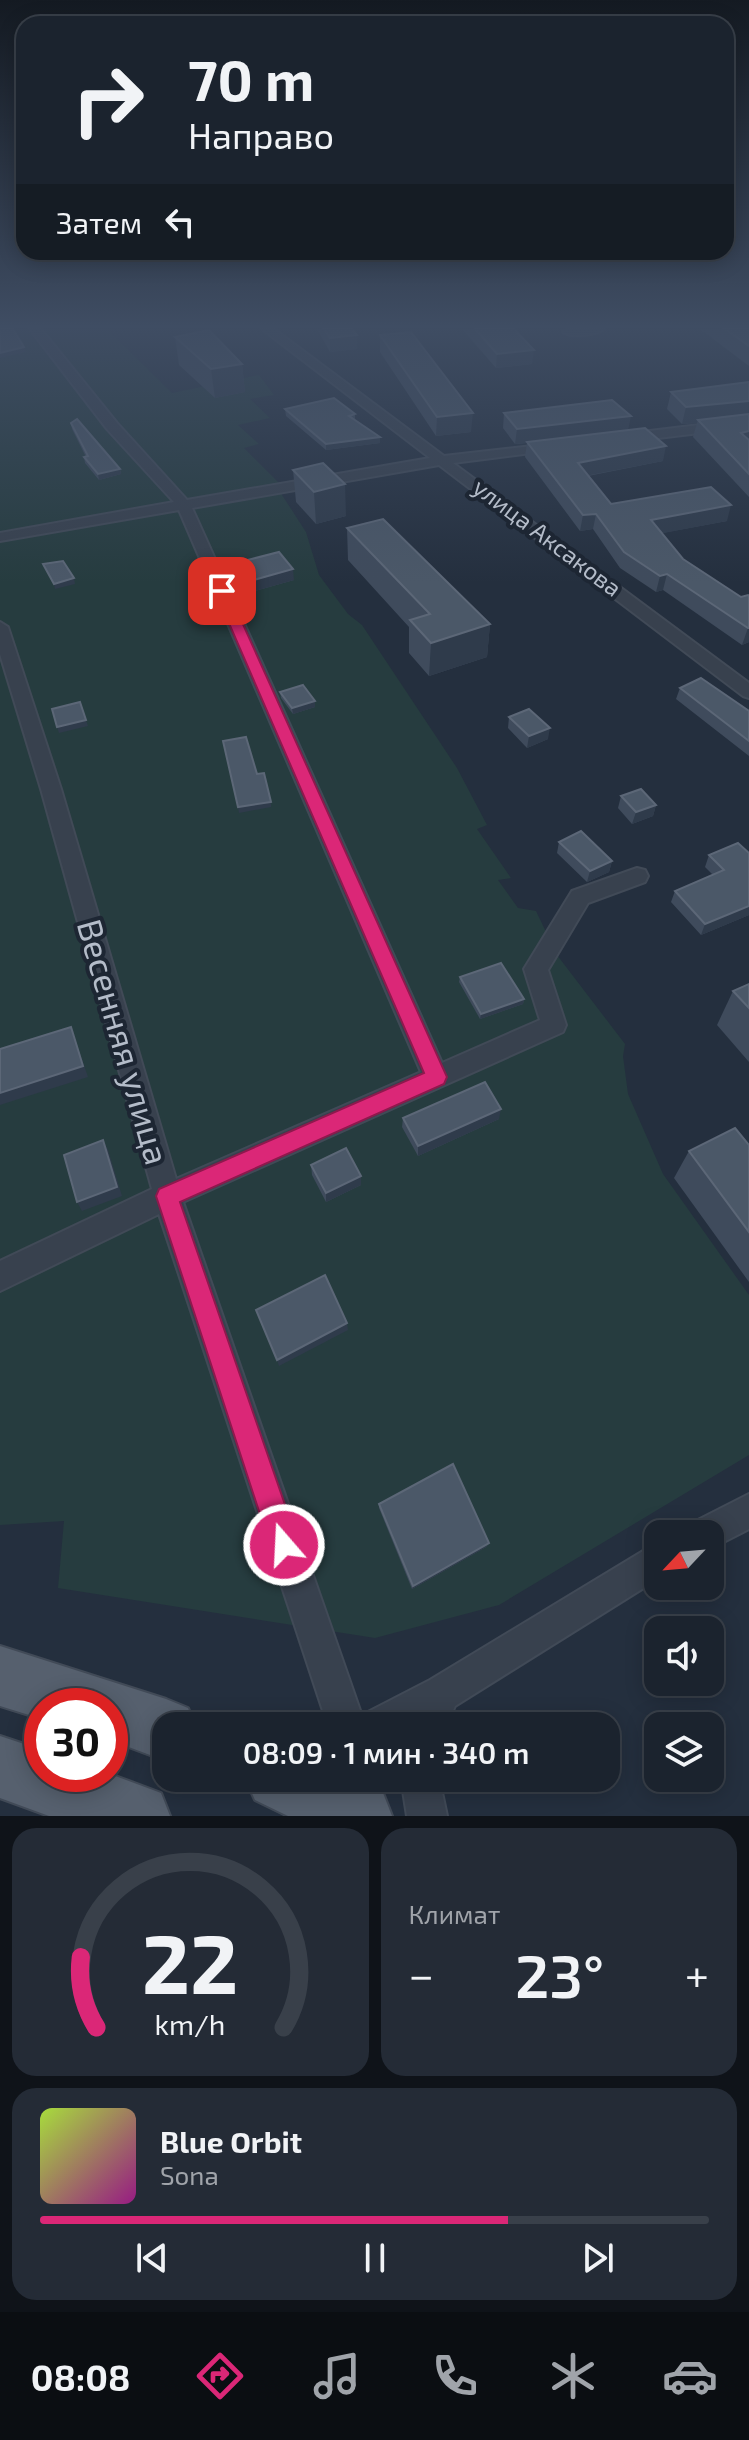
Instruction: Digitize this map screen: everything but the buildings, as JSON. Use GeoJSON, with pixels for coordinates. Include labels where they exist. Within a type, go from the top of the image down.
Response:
{"type":"FeatureCollection","features":[{"type":"Feature","properties":{"kind":"main road"},"geometry":{"type":"LineString","coordinates":[[0,1676],[40,1688]]}},
{"type":"Feature","properties":{"kind":"main road"},"geometry":{"type":"LineString","coordinates":[[128,1716],[152,1725]]}},
{"type":"Feature","properties":{"kind":"main road"},"geometry":{"type":"LineString","coordinates":[[0,1767],[138,1816]]}},
{"type":"Feature","properties":{"kind":"main road"},"geometry":{"type":"LineString","coordinates":[[308,1792],[360,1816]]}},
{"type":"Feature","properties":{"kind":"street"},"geometry":{"type":"LineString","coordinates":[[102,414],[184,505],[436,1077]]}},
{"type":"Feature","properties":{"kind":"street","name":"улица Аксакова"},"geometry":{"type":"LineString","coordinates":[[381,414],[749,692]]}},
{"type":"Feature","properties":{"kind":"street"},"geometry":{"type":"LineString","coordinates":[[616,439],[749,423]]}},
{"type":"Feature","properties":{"kind":"street"},"geometry":{"type":"LineString","coordinates":[[0,537],[443,460],[569,445]]}},
{"type":"Feature","properties":{"kind":"street","name":"Весенняя улица"},"geometry":{"type":"LineString","coordinates":[[0,627],[51,789],[167,1196],[342,1712]]}},
{"type":"Feature","properties":{"kind":"street"},"geometry":{"type":"LineString","coordinates":[[0,1276],[167,1196],[554,1025],[536,969],[580,897],[637,876]]}},
{"type":"Feature","properties":{"kind":"street"},"geometry":{"type":"LineString","coordinates":[[724,1524],[749,1511]]}},
{"type":"Feature","properties":{"kind":"street"},"geometry":{"type":"LineString","coordinates":[[406,1712],[443,1693],[644,1568]]}},
{"type":"Feature","properties":{"kind":"street"},"geometry":{"type":"LineString","coordinates":[[433,1712],[443,1693]]}},
{"type":"Feature","properties":{"kind":"street"},"geometry":{"type":"LineString","coordinates":[[423,1792],[427,1816]]}},
{"type":"Feature","properties":{"kind":"green space"},"geometry":{"type":"Polygon","coordinates":[[[0,414],[266,414],[270,418],[238,425],[259,444],[244,448],[279,483],[282,495],[306,532],[319,575],[348,614],[362,625],[457,768],[487,825],[477,829],[511,878],[498,880],[518,908],[536,911],[557,955],[625,1044],[623,1056],[628,1094],[663,1174],[749,1295],[749,1455],[499,1605],[375,1638],[58,1588],[64,1521],[0,1525],[0,414]]]}},
{"type":"Feature","properties":{"kind":"route"},"geometry":{"type":"LineString","coordinates":[[222,591],[436,1077],[167,1196],[284,1545]]}}]}
